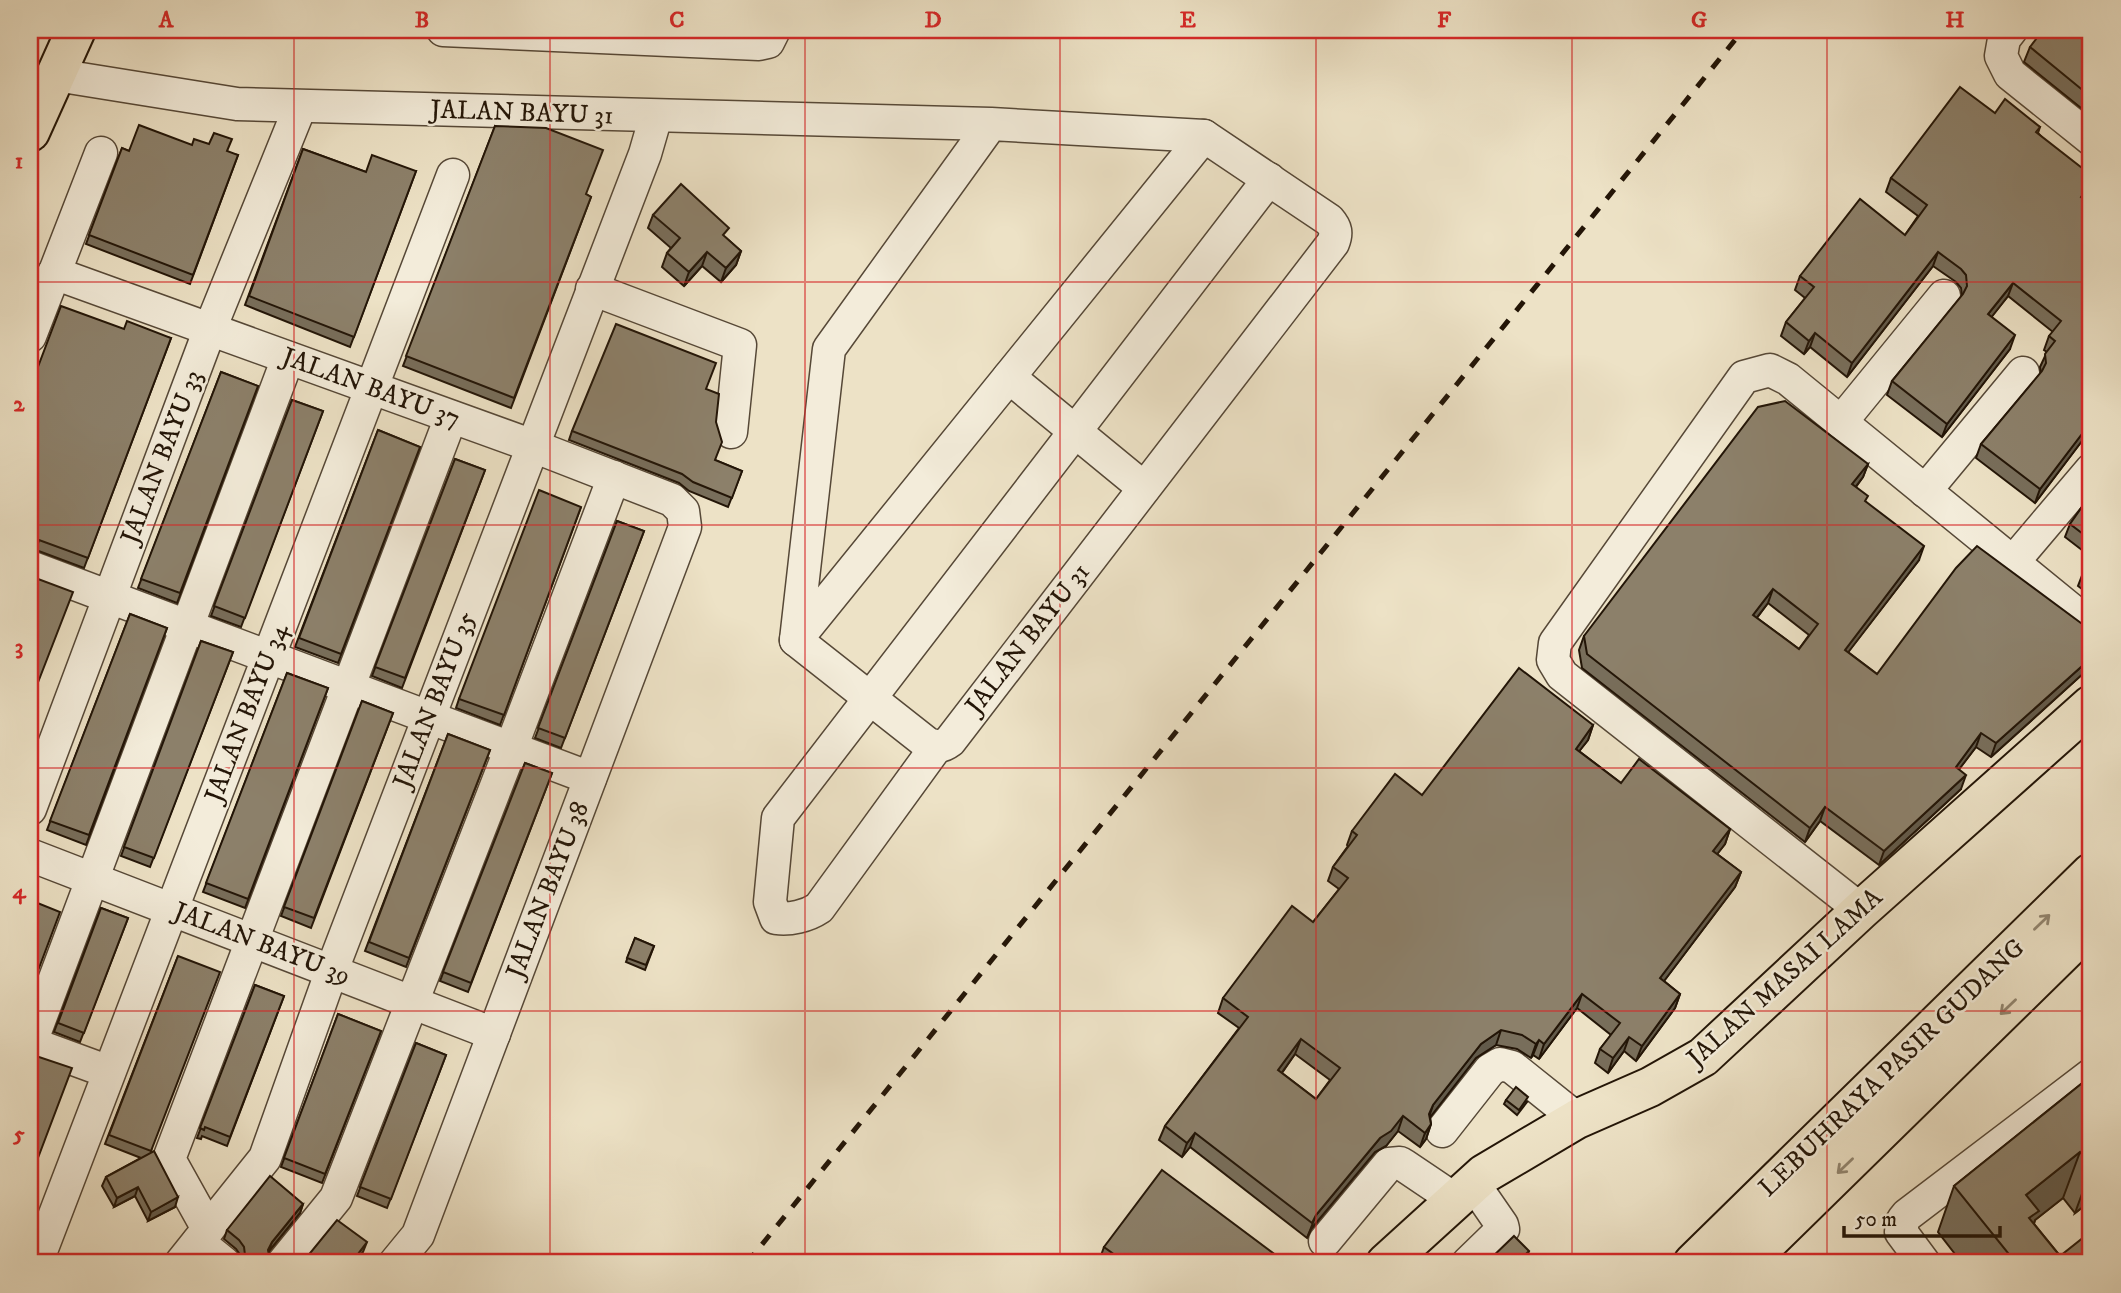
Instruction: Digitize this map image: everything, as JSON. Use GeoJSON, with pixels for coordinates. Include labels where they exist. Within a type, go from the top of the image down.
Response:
{"type":"FeatureCollection","features":[{"type":"Feature","properties":{"kind":"main road"},"geometry":{"type":"LineString","coordinates":[[30,132],[76,33]]}},
{"type":"Feature","properties":{"kind":"main road","name":"JALAN MASAI LAMA"},"geometry":{"type":"LineString","coordinates":[[1386,1263],[1484,1174],[1577,1119],[1650,1087],[1703,1057],[1861,910],[2091,705]]}},
{"type":"Feature","properties":{"kind":"main road","name":"LEBUHRAYA PASIR GUDANG"},"geometry":{"type":"LineString","coordinates":[[1693,1263],[2091,873]]}},
{"type":"Feature","properties":{"kind":"main road","name":"LEBUHRAYA PASIR GUDANG"},"geometry":{"type":"LineString","coordinates":[[1746,1263],[2091,925]]}},
{"type":"Feature","properties":{"kind":"street"},"geometry":{"type":"LineString","coordinates":[[443,30],[759,44],[768,42],[774,30]]}},
{"type":"Feature","properties":{"kind":"street"},"geometry":{"type":"LineString","coordinates":[[2006,43],[2010,74],[2091,139]]}},
{"type":"Feature","properties":{"kind":"street","name":"JALAN BAYU 31"},"geometry":{"type":"LineString","coordinates":[[56,75],[237,104],[991,124],[1204,136],[1329,220],[1336,235],[1333,243],[950,741],[944,746],[936,747],[819,908],[812,913],[776,918],[770,902],[778,818],[870,698]]}},
{"type":"Feature","properties":{"kind":"street","name":"JALAN BAYU 33"},"geometry":{"type":"LineString","coordinates":[[30,809],[210,329],[300,107]]}},
{"type":"Feature","properties":{"kind":"street","name":"JALAN BAYU 35"},"geometry":{"type":"LineString","coordinates":[[195,1245],[265,1158],[332,970],[645,155],[656,116]]}},
{"type":"Feature","properties":{"kind":"street"},"geometry":{"type":"LineString","coordinates":[[796,640],[830,346],[991,124]]}},
{"type":"Feature","properties":{"kind":"street"},"geometry":{"type":"LineString","coordinates":[[796,640],[1204,136]]}},
{"type":"Feature","properties":{"kind":"street"},"geometry":{"type":"LineString","coordinates":[[30,336],[102,153]]}},
{"type":"Feature","properties":{"kind":"street","name":"JALAN BAYU 34"},"geometry":{"type":"LineString","coordinates":[[35,1253],[109,1072],[453,175]]}},
{"type":"Feature","properties":{"kind":"street"},"geometry":{"type":"LineString","coordinates":[[870,698],[1269,179]]}},
{"type":"Feature","properties":{"kind":"street","name":"JALAN BAYU 37"},"geometry":{"type":"LineString","coordinates":[[54,273],[533,446],[672,500],[683,511]]}},
{"type":"Feature","properties":{"kind":"street"},"geometry":{"type":"LineString","coordinates":[[592,289],[740,345],[731,432]]}},
{"type":"Feature","properties":{"kind":"street"},"geometry":{"type":"LineString","coordinates":[[1841,422],[1944,296]]}},
{"type":"Feature","properties":{"kind":"street"},"geometry":{"type":"LineString","coordinates":[[109,1072],[30,1044],[288,358]]}},
{"type":"Feature","properties":{"kind":"street"},"geometry":{"type":"LineString","coordinates":[[1861,910],[1562,676],[1553,660],[1555,643],[1745,377],[1770,370],[1788,379],[2091,626]]}},
{"type":"Feature","properties":{"kind":"street"},"geometry":{"type":"LineString","coordinates":[[1925,491],[2023,373]]}},
{"type":"Feature","properties":{"kind":"street"},"geometry":{"type":"LineString","coordinates":[[1009,377],[1144,488]]}},
{"type":"Feature","properties":{"kind":"street"},"geometry":{"type":"LineString","coordinates":[[224,1263],[195,1245],[169,1159],[451,417]]}},
{"type":"Feature","properties":{"kind":"street"},"geometry":{"type":"LineString","coordinates":[[2013,562],[2091,470]]}},
{"type":"Feature","properties":{"kind":"street"},"geometry":{"type":"LineString","coordinates":[[283,1263],[335,1198],[614,477]]}},
{"type":"Feature","properties":{"kind":"street","name":"JALAN BAYU 38"},"geometry":{"type":"LineString","coordinates":[[395,1263],[418,1235],[685,527],[683,511]]}},
{"type":"Feature","properties":{"kind":"street"},"geometry":{"type":"LineString","coordinates":[[30,566],[590,778]]}},
{"type":"Feature","properties":{"kind":"street"},"geometry":{"type":"LineString","coordinates":[[796,640],[928,744],[936,747]]}},
{"type":"Feature","properties":{"kind":"street","name":"JALAN BAYU 39"},"geometry":{"type":"LineString","coordinates":[[30,855],[494,1034]]}},
{"type":"Feature","properties":{"kind":"street"},"geometry":{"type":"LineString","coordinates":[[1442,1131],[1490,1070],[1500,1064],[1512,1067],[1577,1119]]}},
{"type":"Feature","properties":{"kind":"street"},"geometry":{"type":"LineString","coordinates":[[1924,1263],[1901,1232],[1903,1220],[1907,1215],[2087,1088]]}},
{"type":"Feature","properties":{"kind":"street"},"geometry":{"type":"LineString","coordinates":[[1325,1241],[1389,1164],[1400,1163],[1463,1191],[1503,1225],[1503,1229],[1468,1263]]}},
{"type":"Feature","properties":{"kind":"building"},"geometry":{"type":"Polygon","coordinates":[[[2043,30],[2091,30],[2091,97],[2030,47],[2043,30]]]}},
{"type":"Feature","properties":{"kind":"building"},"geometry":{"type":"Polygon","coordinates":[[[1960,87],[1995,113],[2005,99],[2040,127],[2036,132],[2091,175],[2091,184],[2081,197],[2091,205],[2091,422],[2040,489],[1981,444],[2042,371],[2046,363],[2045,354],[2055,341],[2049,336],[2061,321],[2013,283],[1988,314],[2015,335],[1947,424],[1892,381],[1967,286],[1966,275],[1961,269],[1938,252],[1852,363],[1815,333],[1809,341],[1786,322],[1814,287],[1800,276],[1860,199],[1905,235],[1927,205],[1891,178],[1960,87]]]}},
{"type":"Feature","properties":{"kind":"building"},"geometry":{"type":"Polygon","coordinates":[[[139,125],[192,145],[194,139],[209,144],[214,133],[232,139],[227,151],[238,155],[193,275],[89,235],[122,148],[129,151],[139,125]]]}},
{"type":"Feature","properties":{"kind":"building"},"geometry":{"type":"Polygon","coordinates":[[[495,126],[546,128],[603,150],[586,194],[591,197],[514,398],[406,356],[495,126]]]}},
{"type":"Feature","properties":{"kind":"building"},"geometry":{"type":"Polygon","coordinates":[[[303,149],[366,172],[372,155],[416,171],[354,337],[249,296],[303,149]]]}},
{"type":"Feature","properties":{"kind":"building"},"geometry":{"type":"Polygon","coordinates":[[[681,184],[729,228],[723,235],[741,251],[726,268],[707,252],[689,272],[667,253],[680,238],[653,215],[681,184]]]}},
{"type":"Feature","properties":{"kind":"building"},"geometry":{"type":"Polygon","coordinates":[[[61,306],[124,329],[127,321],[171,338],[88,558],[30,539],[30,388],[61,306]]]}},
{"type":"Feature","properties":{"kind":"building"},"geometry":{"type":"Polygon","coordinates":[[[616,324],[716,363],[706,389],[719,394],[716,422],[722,442],[715,460],[742,471],[732,498],[693,482],[682,474],[572,431],[616,324]]]}},
{"type":"Feature","properties":{"kind":"building"},"geometry":{"type":"Polygon","coordinates":[[[221,372],[258,386],[180,593],[141,579],[221,372]]]}},
{"type":"Feature","properties":{"kind":"building"},"geometry":{"type":"Polygon","coordinates":[[[292,400],[323,411],[245,618],[214,606],[292,400]]]}},
{"type":"Feature","properties":{"kind":"building"},"geometry":{"type":"Polygon","coordinates":[[[1785,401],[1868,464],[1852,484],[1868,496],[1865,501],[1924,546],[1845,650],[1877,674],[1956,568],[1977,546],[2089,629],[2091,658],[1996,743],[1981,733],[1956,767],[1966,775],[1884,851],[1825,807],[1810,828],[1587,654],[1584,636],[1758,407],[1785,401]],[[1773,589],[1753,615],[1799,649],[1818,624],[1773,589]]]}},
{"type":"Feature","properties":{"kind":"building"},"geometry":{"type":"Polygon","coordinates":[[[378,430],[420,447],[341,654],[299,638],[378,430]]]}},
{"type":"Feature","properties":{"kind":"building"},"geometry":{"type":"Polygon","coordinates":[[[455,459],[485,470],[405,678],[375,667],[455,459]]]}},
{"type":"Feature","properties":{"kind":"building"},"geometry":{"type":"Polygon","coordinates":[[[539,490],[581,507],[504,715],[459,699],[539,490]]]}},
{"type":"Feature","properties":{"kind":"building"},"geometry":{"type":"Polygon","coordinates":[[[2091,494],[2091,540],[2070,524],[2091,494]]]}},
{"type":"Feature","properties":{"kind":"building"},"geometry":{"type":"Polygon","coordinates":[[[617,521],[644,531],[565,738],[538,728],[617,521]]]}},
{"type":"Feature","properties":{"kind":"building"},"geometry":{"type":"Polygon","coordinates":[[[2091,560],[2091,579],[2083,573],[2091,560]]]}},
{"type":"Feature","properties":{"kind":"building"},"geometry":{"type":"Polygon","coordinates":[[[30,576],[73,592],[30,703],[30,576]]]}},
{"type":"Feature","properties":{"kind":"building"},"geometry":{"type":"Polygon","coordinates":[[[130,614],[167,628],[89,835],[50,821],[130,614]]]}},
{"type":"Feature","properties":{"kind":"building"},"geometry":{"type":"Polygon","coordinates":[[[201,641],[233,652],[154,858],[124,847],[201,641]]]}},
{"type":"Feature","properties":{"kind":"building"},"geometry":{"type":"Polygon","coordinates":[[[1519,668],[1593,725],[1576,749],[1621,783],[1639,759],[1730,829],[1713,851],[1741,872],[1660,978],[1680,994],[1642,1046],[1629,1037],[1613,1058],[1600,1049],[1620,1023],[1582,994],[1544,1044],[1539,1040],[1536,1044],[1522,1035],[1501,1030],[1481,1044],[1433,1105],[1429,1114],[1431,1124],[1425,1133],[1403,1116],[1391,1131],[1380,1138],[1312,1223],[1195,1133],[1187,1143],[1165,1126],[1248,1017],[1223,998],[1292,906],[1313,922],[1348,878],[1333,867],[1357,835],[1352,831],[1395,774],[1422,795],[1519,668]],[[1301,1039],[1278,1070],[1316,1099],[1340,1068],[1301,1039]]]}},
{"type":"Feature","properties":{"kind":"building"},"geometry":{"type":"Polygon","coordinates":[[[287,673],[328,688],[248,899],[206,883],[287,673]]]}},
{"type":"Feature","properties":{"kind":"building"},"geometry":{"type":"Polygon","coordinates":[[[362,701],[393,713],[314,918],[284,907],[362,701]]]}},
{"type":"Feature","properties":{"kind":"building"},"geometry":{"type":"Polygon","coordinates":[[[448,734],[490,750],[409,958],[369,942],[448,734]]]}},
{"type":"Feature","properties":{"kind":"building"},"geometry":{"type":"Polygon","coordinates":[[[525,763],[552,773],[471,983],[443,972],[525,763]]]}},
{"type":"Feature","properties":{"kind":"building"},"geometry":{"type":"Polygon","coordinates":[[[30,900],[60,912],[30,992],[30,900]]]}},
{"type":"Feature","properties":{"kind":"building"},"geometry":{"type":"Polygon","coordinates":[[[101,908],[128,918],[84,1033],[58,1023],[101,908]]]}},
{"type":"Feature","properties":{"kind":"building"},"geometry":{"type":"Polygon","coordinates":[[[635,938],[654,946],[646,965],[627,958],[635,938]]]}},
{"type":"Feature","properties":{"kind":"building"},"geometry":{"type":"Polygon","coordinates":[[[178,956],[220,972],[151,1151],[109,1135],[178,956]]]}},
{"type":"Feature","properties":{"kind":"building"},"geometry":{"type":"Polygon","coordinates":[[[255,985],[284,996],[230,1137],[205,1127],[204,1130],[200,1128],[255,985]]]}},
{"type":"Feature","properties":{"kind":"building"},"geometry":{"type":"Polygon","coordinates":[[[338,1014],[381,1031],[325,1174],[284,1158],[338,1014]]]}},
{"type":"Feature","properties":{"kind":"building"},"geometry":{"type":"Polygon","coordinates":[[[416,1043],[446,1055],[391,1199],[360,1187],[416,1043]]]}},
{"type":"Feature","properties":{"kind":"building"},"geometry":{"type":"Polygon","coordinates":[[[30,1054],[72,1068],[30,1179],[30,1054]]]}},
{"type":"Feature","properties":{"kind":"building"},"geometry":{"type":"Polygon","coordinates":[[[2091,1076],[2091,1166],[2080,1152],[2026,1195],[2039,1211],[2029,1218],[2060,1256],[2089,1233],[2091,1263],[2016,1263],[1954,1186],[2091,1076]]]}},
{"type":"Feature","properties":{"kind":"building"},"geometry":{"type":"Polygon","coordinates":[[[1516,1087],[1528,1097],[1519,1110],[1506,1100],[1516,1087]]]}},
{"type":"Feature","properties":{"kind":"building"},"geometry":{"type":"Polygon","coordinates":[[[154,1151],[178,1197],[151,1212],[138,1187],[117,1198],[106,1177],[154,1151]]]}},
{"type":"Feature","properties":{"kind":"building"},"geometry":{"type":"Polygon","coordinates":[[[1162,1170],[1281,1259],[1278,1263],[1126,1263],[1104,1247],[1162,1170]]]}},
{"type":"Feature","properties":{"kind":"building"},"geometry":{"type":"Polygon","coordinates":[[[270,1176],[303,1204],[272,1242],[268,1250],[271,1263],[260,1257],[255,1263],[245,1255],[239,1240],[227,1230],[270,1176]]]}},
{"type":"Feature","properties":{"kind":"building"},"geometry":{"type":"Polygon","coordinates":[[[337,1220],[367,1242],[351,1263],[302,1263],[337,1220]]]}},
{"type":"Feature","properties":{"kind":"building"},"geometry":{"type":"Polygon","coordinates":[[[1514,1236],[1529,1251],[1517,1263],[1486,1263],[1514,1236]]]}},
{"type":"Feature","properties":{"kind":"railway"},"geometry":{"type":"LineString","coordinates":[[747,1263],[1743,30]]}}]}
